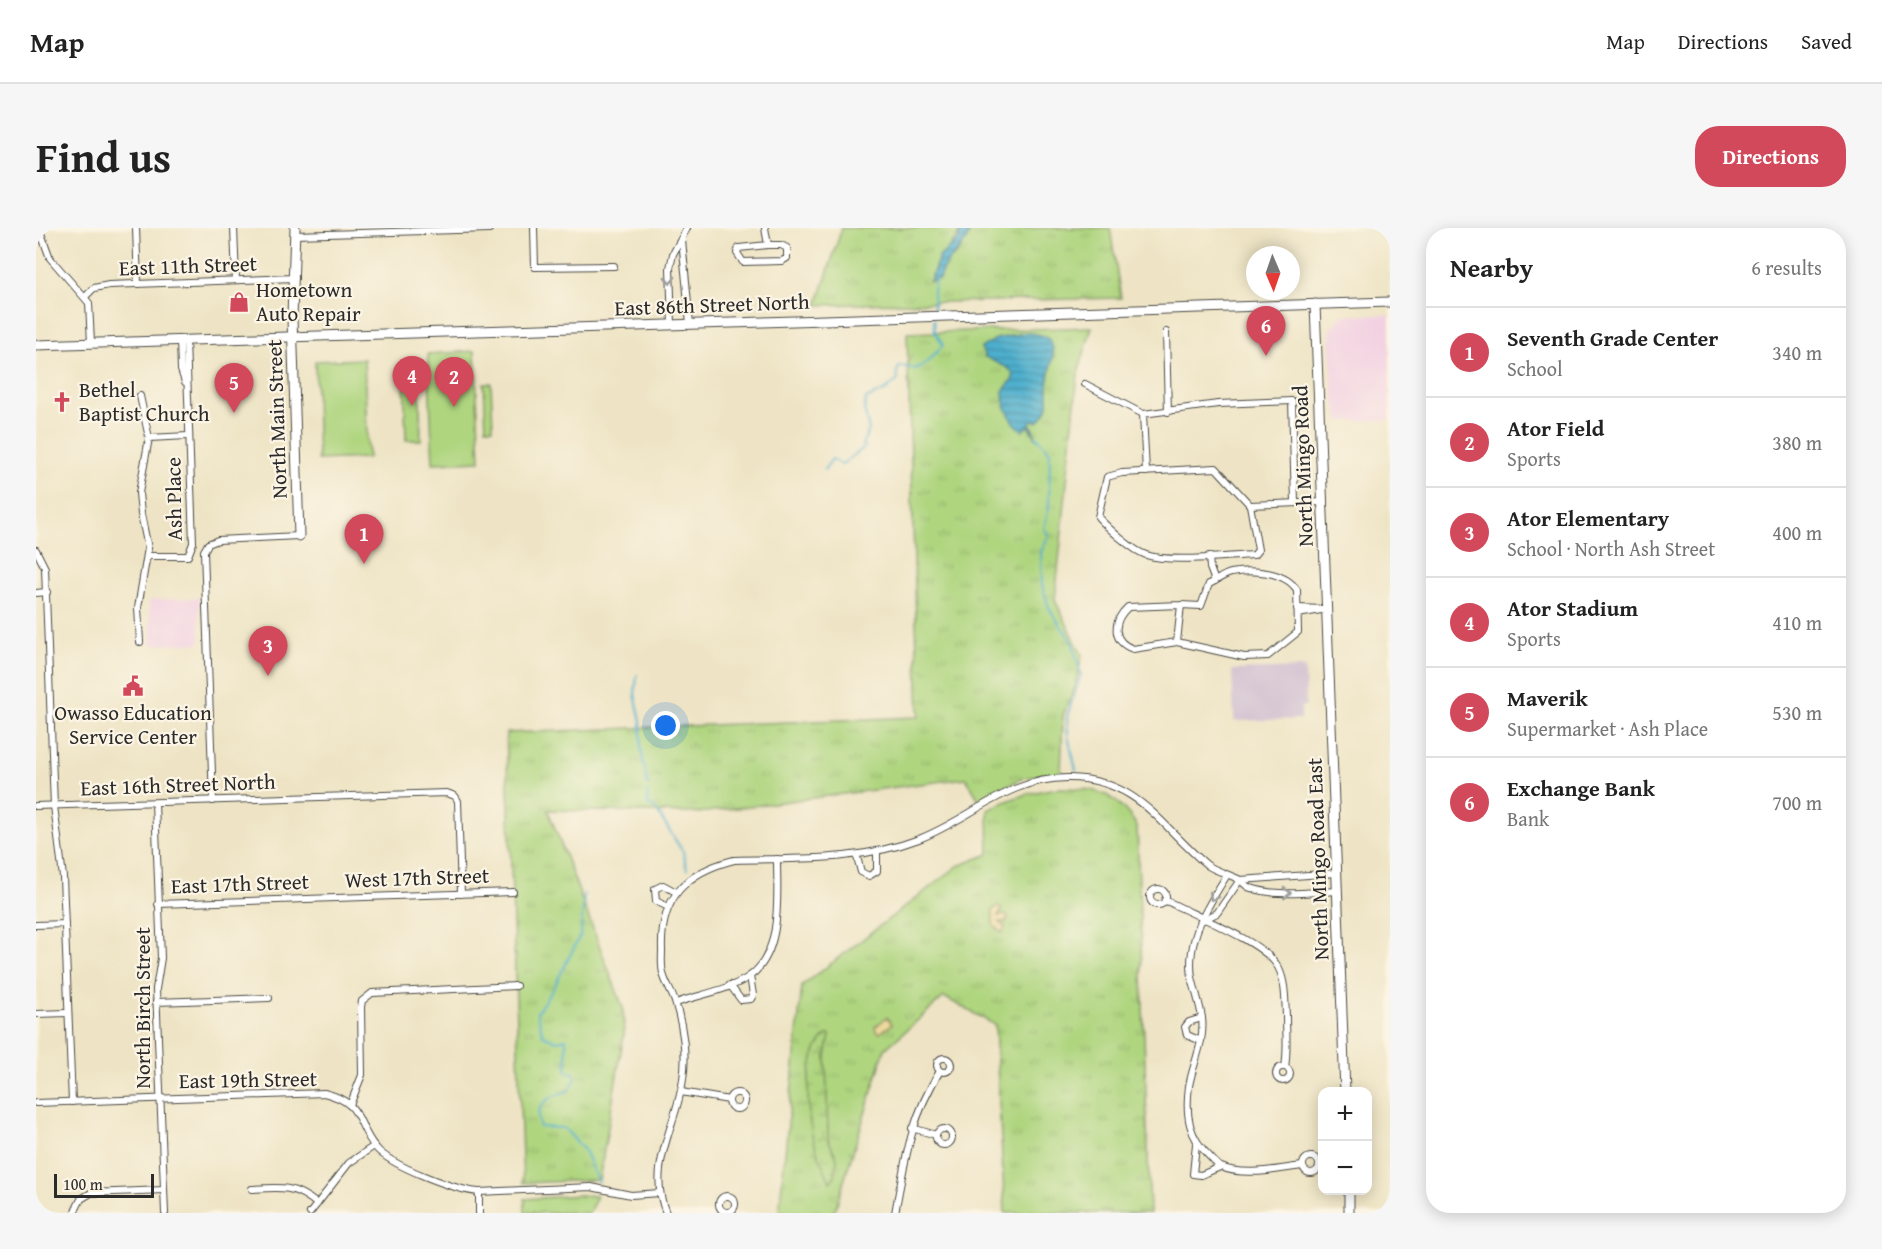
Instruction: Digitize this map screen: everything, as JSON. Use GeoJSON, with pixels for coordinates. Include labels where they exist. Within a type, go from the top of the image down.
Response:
{"type":"FeatureCollection","features":[{"type":"Feature","properties":{"kind":"street"},"geometry":{"type":"LineString","coordinates":[[39,228],[50,258],[86,296],[90,309],[91,343]]}},
{"type":"Feature","properties":{"kind":"street"},"geometry":{"type":"LineString","coordinates":[[136,228],[138,284]]}},
{"type":"Feature","properties":{"kind":"street"},"geometry":{"type":"LineString","coordinates":[[234,228],[236,280]]}},
{"type":"Feature","properties":{"kind":"street"},"geometry":{"type":"LineString","coordinates":[[534,228],[535,267],[614,266]]}},
{"type":"Feature","properties":{"kind":"street"},"geometry":{"type":"LineString","coordinates":[[672,324],[670,268],[673,254],[687,228]]}},
{"type":"Feature","properties":{"kind":"street"},"geometry":{"type":"LineString","coordinates":[[765,228],[768,245]]}},
{"type":"Feature","properties":{"kind":"street"},"geometry":{"type":"LineString","coordinates":[[295,232],[489,229]]}},
{"type":"Feature","properties":{"kind":"street","name":"North Main Street"},"geometry":{"type":"LineString","coordinates":[[295,232],[292,337],[299,536]]}},
{"type":"Feature","properties":{"kind":"street"},"geometry":{"type":"LineString","coordinates":[[682,239],[690,324]]}},
{"type":"Feature","properties":{"kind":"street"},"geometry":{"type":"LineString","coordinates":[[768,245],[781,245],[787,248],[787,258],[782,261],[743,262],[739,259],[737,253],[739,248],[768,245]]}},
{"type":"Feature","properties":{"kind":"street","name":"East 11th Street"},"geometry":{"type":"LineString","coordinates":[[86,296],[102,286],[295,278]]}},
{"type":"Feature","properties":{"kind":"street","name":"East 86th Street North"},"geometry":{"type":"LineString","coordinates":[[36,345],[1390,302]]}},
{"type":"Feature","properties":{"kind":"street","name":"North Mingo Road"},"geometry":{"type":"LineString","coordinates":[[1315,304],[1327,626]]}},
{"type":"Feature","properties":{"kind":"street"},"geometry":{"type":"LineString","coordinates":[[1166,332],[1168,412]]}},
{"type":"Feature","properties":{"kind":"street","name":"Ash Place"},"geometry":{"type":"LineString","coordinates":[[148,556],[188,556],[193,543],[183,340]]}},
{"type":"Feature","properties":{"kind":"street"},"geometry":{"type":"LineString","coordinates":[[1085,384],[1143,414],[1218,404],[1292,401],[1295,502]]}},
{"type":"Feature","properties":{"kind":"street","name":"Ash Place"},"geometry":{"type":"LineString","coordinates":[[140,396],[149,438],[140,493],[141,514],[148,548],[138,608],[140,642]]}},
{"type":"Feature","properties":{"kind":"street"},"geometry":{"type":"LineString","coordinates":[[1143,414],[1146,472]]}},
{"type":"Feature","properties":{"kind":"street","name":"Ash Place"},"geometry":{"type":"LineString","coordinates":[[149,438],[188,436]]}},
{"type":"Feature","properties":{"kind":"street"},"geometry":{"type":"LineString","coordinates":[[1216,468],[1250,505],[1258,550],[1254,555],[1145,555],[1108,528],[1098,517],[1107,477],[1146,472],[1216,468]]}},
{"type":"Feature","properties":{"kind":"street"},"geometry":{"type":"LineString","coordinates":[[1250,505],[1324,502]]}},
{"type":"Feature","properties":{"kind":"street"},"geometry":{"type":"LineString","coordinates":[[213,801],[204,551],[208,544],[218,540],[299,536]]}},
{"type":"Feature","properties":{"kind":"street"},"geometry":{"type":"LineString","coordinates":[[36,550],[45,568],[47,592],[54,806],[62,864],[72,1102]]}},
{"type":"Feature","properties":{"kind":"street"},"geometry":{"type":"LineString","coordinates":[[1209,556],[1210,568],[1215,581]]}},
{"type":"Feature","properties":{"kind":"street"},"geometry":{"type":"LineString","coordinates":[[1230,573],[1271,573],[1297,590],[1298,632],[1268,656],[1244,657],[1176,642],[1133,649],[1127,647],[1115,624],[1118,616],[1128,607],[1181,604],[1201,606],[1205,590],[1215,581],[1230,573]]}},
{"type":"Feature","properties":{"kind":"street"},"geometry":{"type":"LineString","coordinates":[[36,593],[47,592]]}},
{"type":"Feature","properties":{"kind":"street"},"geometry":{"type":"LineString","coordinates":[[1176,642],[1181,604]]}},
{"type":"Feature","properties":{"kind":"street"},"geometry":{"type":"LineString","coordinates":[[1298,611],[1327,609]]}},
{"type":"Feature","properties":{"kind":"street","name":"North Mingo Road East"},"geometry":{"type":"LineString","coordinates":[[1327,626],[1345,1087]]}},
{"type":"Feature","properties":{"kind":"street"},"geometry":{"type":"LineString","coordinates":[[666,1213],[660,1193],[661,1153],[681,1092],[684,1066],[683,1038],[676,1003],[662,972],[661,929],[676,892],[684,884],[715,865],[734,860],[856,857],[877,852],[919,839],[952,823],[996,795],[1029,782],[1068,778],[1100,783],[1138,800],[1163,820],[1209,866],[1240,880],[1248,888],[1270,893],[1337,891]]}},
{"type":"Feature","properties":{"kind":"street","name":"East 16th Street North"},"geometry":{"type":"LineString","coordinates":[[36,806],[447,793],[455,796],[458,801],[461,894]]}},
{"type":"Feature","properties":{"kind":"street","name":"North Birch Street"},"geometry":{"type":"LineString","coordinates":[[155,803],[161,958],[156,1002],[165,1213]]}},
{"type":"Feature","properties":{"kind":"street"},"geometry":{"type":"LineString","coordinates":[[856,857],[861,872],[869,876],[877,871],[877,852]]}},
{"type":"Feature","properties":{"kind":"street"},"geometry":{"type":"LineString","coordinates":[[676,1003],[750,976],[761,962],[771,944],[777,924],[777,859]]}},
{"type":"Feature","properties":{"kind":"street"},"geometry":{"type":"LineString","coordinates":[[1240,880],[1336,873]]}},
{"type":"Feature","properties":{"kind":"street"},"geometry":{"type":"LineString","coordinates":[[1220,1167],[1196,1144],[1190,1128],[1188,1104],[1190,1080],[1201,1041],[1202,1018],[1191,962],[1194,938],[1206,908],[1227,875]]}},
{"type":"Feature","properties":{"kind":"street"},"geometry":{"type":"LineString","coordinates":[[1203,920],[1217,913],[1240,880]]}},
{"type":"Feature","properties":{"kind":"street"},"geometry":{"type":"LineString","coordinates":[[668,907],[656,901],[653,896],[655,889],[663,885],[676,892]]}},
{"type":"Feature","properties":{"kind":"street","name":"West 17th Street"},"geometry":{"type":"LineString","coordinates":[[322,897],[513,892]]}},
{"type":"Feature","properties":{"kind":"street","name":"East 17th Street"},"geometry":{"type":"LineString","coordinates":[[158,904],[322,897]]}},
{"type":"Feature","properties":{"kind":"street"},"geometry":{"type":"LineString","coordinates":[[1165,900],[1262,947],[1279,967],[1285,988],[1287,1055],[1285,1067]]}},
{"type":"Feature","properties":{"kind":"street"},"geometry":{"type":"LineString","coordinates":[[36,925],[65,924]]}},
{"type":"Feature","properties":{"kind":"street"},"geometry":{"type":"LineString","coordinates":[[730,985],[741,1000],[751,999],[753,995],[750,976]]}},
{"type":"Feature","properties":{"kind":"street"},"geometry":{"type":"LineString","coordinates":[[516,986],[377,991],[367,996],[361,1007],[362,1074],[350,1105],[360,1117],[374,1146],[393,1161],[449,1186],[478,1192],[591,1187],[632,1195],[660,1193]]}},
{"type":"Feature","properties":{"kind":"street"},"geometry":{"type":"LineString","coordinates":[[156,1002],[269,998]]}},
{"type":"Feature","properties":{"kind":"street"},"geometry":{"type":"LineString","coordinates":[[36,1014],[68,1013]]}},
{"type":"Feature","properties":{"kind":"street"},"geometry":{"type":"LineString","coordinates":[[1201,1041],[1189,1037],[1185,1030],[1189,1022],[1202,1018]]}},
{"type":"Feature","properties":{"kind":"street"},"geometry":{"type":"LineString","coordinates":[[895,1213],[912,1128],[926,1092],[940,1071]]}},
{"type":"Feature","properties":{"kind":"street"},"geometry":{"type":"LineString","coordinates":[[681,1092],[729,1100]]}},
{"type":"Feature","properties":{"kind":"street","name":"East 19th Street"},"geometry":{"type":"LineString","coordinates":[[36,1103],[324,1093],[337,1096],[350,1105]]}},
{"type":"Feature","properties":{"kind":"street"},"geometry":{"type":"LineString","coordinates":[[912,1128],[936,1135]]}},
{"type":"Feature","properties":{"kind":"street"},"geometry":{"type":"LineString","coordinates":[[1196,1144],[1193,1174],[1201,1175],[1220,1167],[1255,1172],[1303,1166]]}},
{"type":"Feature","properties":{"kind":"street"},"geometry":{"type":"LineString","coordinates":[[310,1213],[349,1164],[374,1146]]}},
{"type":"Feature","properties":{"kind":"street"},"geometry":{"type":"LineString","coordinates":[[252,1189],[291,1188],[302,1192],[317,1204]]}},
{"type":"Feature","properties":{"kind":"street"},"geometry":{"type":"LineString","coordinates":[[74,1213],[81,1199],[95,1192],[164,1190]]}},
{"type":"Feature","properties":{"kind":"street"},"geometry":{"type":"LineString","coordinates":[[478,1192],[479,1213]]}},
{"type":"Feature","properties":{"kind":"street"},"geometry":{"type":"LineString","coordinates":[[1349,1195],[1349,1213]]}},
{"type":"Feature","properties":{"kind":"shaded area"},"geometry":{"type":"Polygon","coordinates":[[[1343,315],[1390,315],[1390,420],[1340,421],[1333,395],[1330,329],[1343,315]]]}},
{"type":"Feature","properties":{"kind":"shaded area"},"geometry":{"type":"Polygon","coordinates":[[[199,598],[200,643],[151,645],[149,600],[199,598]]]}},
{"type":"Feature","properties":{"kind":"shaded area"},"geometry":{"type":"Polygon","coordinates":[[[1305,668],[1306,705],[1301,707],[1301,719],[1234,721],[1232,670],[1305,668]]]}},
{"type":"Feature","properties":{"kind":"green space"},"geometry":{"type":"Polygon","coordinates":[[[842,228],[961,228],[937,264],[931,281],[939,279],[942,266],[958,253],[971,228],[1110,228],[1121,298],[817,305],[842,228]]]}},
{"type":"Feature","properties":{"kind":"green space"},"geometry":{"type":"Polygon","coordinates":[[[1092,327],[1078,373],[1055,600],[1082,655],[1075,688],[1063,715],[1061,772],[1023,778],[979,800],[966,778],[698,813],[548,810],[623,1008],[624,1034],[599,1180],[523,1183],[506,733],[919,717],[907,333],[1092,327]]]}},
{"type":"Feature","properties":{"kind":"green space"},"geometry":{"type":"Polygon","coordinates":[[[475,351],[480,461],[433,463],[428,354],[475,351]]]}},
{"type":"Feature","properties":{"kind":"green space"},"geometry":{"type":"Polygon","coordinates":[[[364,359],[368,458],[318,460],[315,361],[364,359]]]}},
{"type":"Feature","properties":{"kind":"green space"},"geometry":{"type":"Polygon","coordinates":[[[419,372],[421,440],[406,440],[404,373],[419,372]]]}},
{"type":"Feature","properties":{"kind":"green space"},"geometry":{"type":"Polygon","coordinates":[[[484,383],[491,383],[493,428],[486,428],[484,383]]]}},
{"type":"Feature","properties":{"kind":"green space"},"geometry":{"type":"Polygon","coordinates":[[[1061,788],[1086,789],[1105,795],[1122,806],[1137,826],[1150,1213],[1005,1213],[995,1025],[944,997],[885,1049],[834,1213],[779,1213],[802,986],[958,866],[989,854],[988,810],[1023,795],[1061,788]]]}},
{"type":"Feature","properties":{"kind":"green space"},"geometry":{"type":"Polygon","coordinates":[[[827,1035],[830,1035],[826,1056],[828,1139],[837,1158],[835,1176],[830,1182],[814,1143],[808,1106],[811,1065],[820,1043],[827,1035]]]}},
{"type":"Feature","properties":{"kind":"green space"},"geometry":{"type":"Polygon","coordinates":[[[597,1196],[589,1213],[525,1213],[525,1199],[597,1196]]]}},
{"type":"Feature","properties":{"kind":"sand"},"geometry":{"type":"Polygon","coordinates":[[[998,906],[1002,910],[998,916],[1005,915],[1008,918],[1006,922],[999,922],[1005,927],[1002,933],[993,925],[993,910],[998,906]]]}},
{"type":"Feature","properties":{"kind":"sand"},"geometry":{"type":"Polygon","coordinates":[[[887,1017],[892,1024],[880,1033],[876,1031],[875,1027],[887,1017]]]}},
{"type":"Feature","properties":{"kind":"water"},"geometry":{"type":"Polygon","coordinates":[[[961,228],[971,228],[968,237],[946,264],[939,279],[930,281],[939,257],[958,240],[961,228]]]}},
{"type":"Feature","properties":{"kind":"water"},"geometry":{"type":"Polygon","coordinates":[[[1025,333],[1045,337],[1050,341],[1053,353],[1048,385],[1048,405],[1038,422],[1032,420],[1030,423],[1037,439],[1028,425],[1023,431],[1019,428],[1011,419],[1006,408],[1003,391],[1013,379],[1013,374],[1008,368],[985,357],[981,348],[996,339],[1025,333]]]}},
{"type":"Feature","properties":{"kind":"waterway"},"geometry":{"type":"LineString","coordinates":[[934,312],[935,280]]}},
{"type":"Feature","properties":{"kind":"waterway"},"geometry":{"type":"LineString","coordinates":[[824,470],[832,459],[841,465],[865,447],[862,444],[869,430],[864,409],[866,399],[886,390],[898,380],[897,371],[900,366],[915,369],[927,363],[943,345],[935,331],[934,318]]}},
{"type":"Feature","properties":{"kind":"waterway"},"geometry":{"type":"LineString","coordinates":[[1036,436],[1050,452],[1049,507],[1044,529],[1049,535],[1041,552],[1042,585],[1049,608],[1073,644],[1081,675],[1067,716],[1068,736],[1076,770]]}},
{"type":"Feature","properties":{"kind":"waterway"},"geometry":{"type":"LineString","coordinates":[[637,675],[635,694],[641,721],[641,749],[648,786]]}},
{"type":"Feature","properties":{"kind":"waterway"},"geometry":{"type":"LineString","coordinates":[[647,792],[648,805],[655,808],[683,852],[687,870]]}},
{"type":"Feature","properties":{"kind":"waterway"},"geometry":{"type":"LineString","coordinates":[[584,894],[581,934],[554,987],[537,1012],[543,1035],[557,1041],[566,1039],[567,1072],[574,1073],[576,1079],[568,1091],[544,1103],[538,1120],[540,1127],[564,1128],[584,1150],[598,1182]]}},
{"type":"Feature","properties":{"kind":"place","name":"Hometown Auto Repair"},"geometry":{"type":"Point","coordinates":[239,302]}},
{"type":"Feature","properties":{"kind":"place","name":"Exchange Bank"},"geometry":{"type":"Point","coordinates":[1266,356]}},
{"type":"Feature","properties":{"kind":"place","name":"Bethel Baptist Church"},"geometry":{"type":"Point","coordinates":[62,402]}},
{"type":"Feature","properties":{"kind":"place","name":"Ator Stadium"},"geometry":{"type":"Point","coordinates":[412,406]}},
{"type":"Feature","properties":{"kind":"place","name":"Ator Field"},"geometry":{"type":"Point","coordinates":[454,407]}},
{"type":"Feature","properties":{"kind":"place","name":"Maverik"},"geometry":{"type":"Point","coordinates":[234,413]}},
{"type":"Feature","properties":{"kind":"place","name":"Seventh Grade Center"},"geometry":{"type":"Point","coordinates":[364,564]}},
{"type":"Feature","properties":{"kind":"place","name":"Ator Elementary"},"geometry":{"type":"Point","coordinates":[268,676]}},
{"type":"Feature","properties":{"kind":"place","name":"Owasso Education Service Center"},"geometry":{"type":"Point","coordinates":[133,686]}}]}
